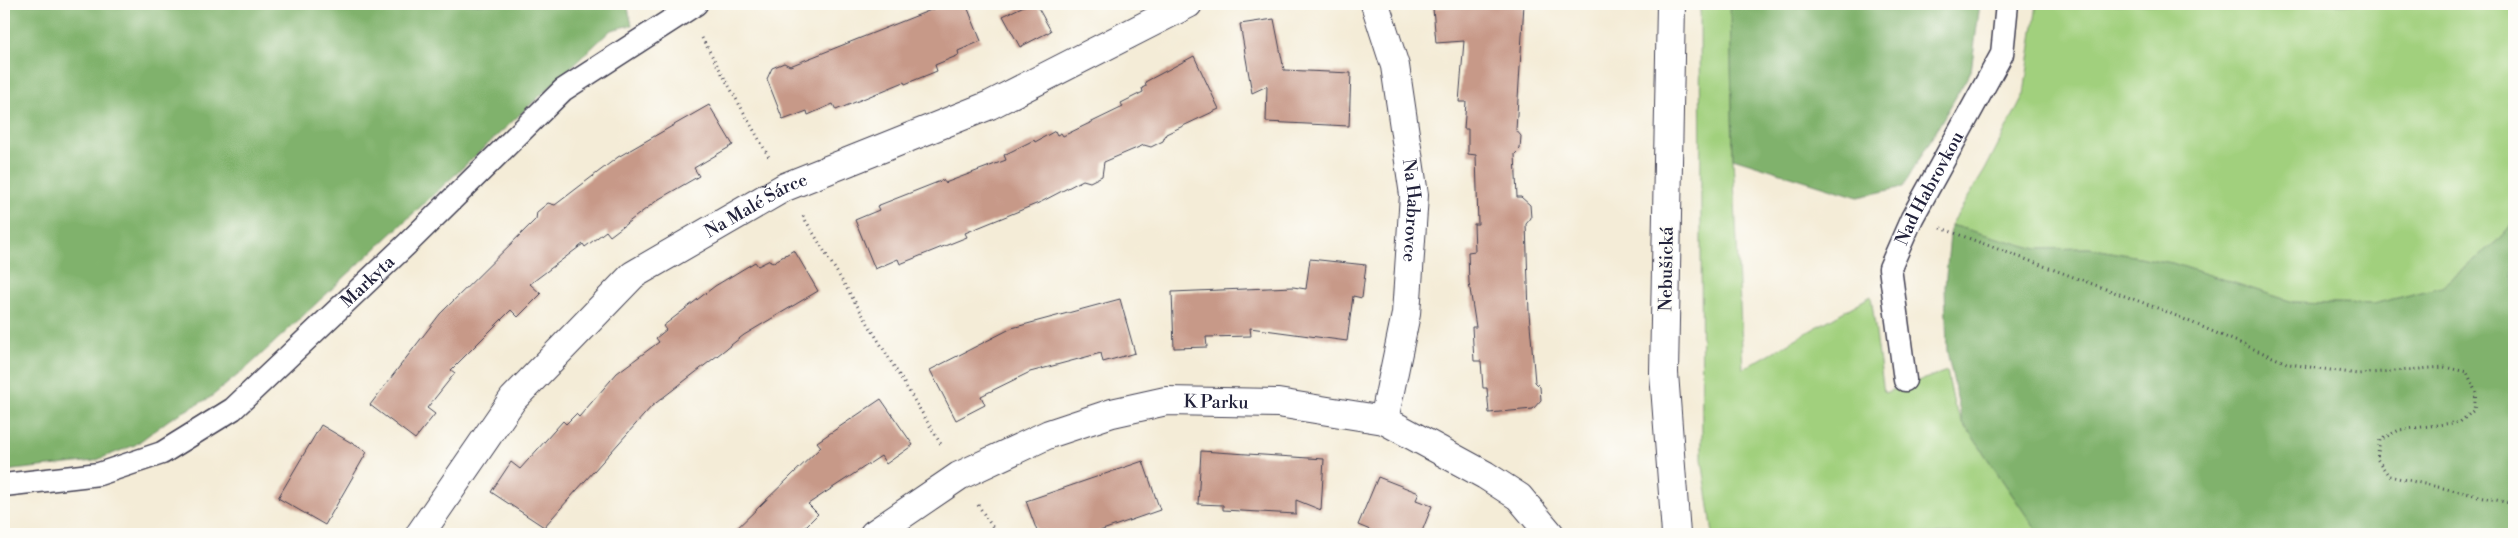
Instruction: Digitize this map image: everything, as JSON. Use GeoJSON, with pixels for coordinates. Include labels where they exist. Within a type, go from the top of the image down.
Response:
{"type":"FeatureCollection","features":[{"type":"Feature","properties":{"kind":"street","name":"Na Malé Šárce"},"geometry":{"type":"LineString","coordinates":[[420,534],[513,398],[633,275],[785,187],[990,105],[1188,4]]}},
{"type":"Feature","properties":{"kind":"street","name":"Na Habrovce"},"geometry":{"type":"LineString","coordinates":[[1376,4],[1395,66],[1414,195],[1406,314],[1384,420]]}},
{"type":"Feature","properties":{"kind":"street","name":"Nebušická"},"geometry":{"type":"LineString","coordinates":[[1671,4],[1664,373],[1676,534]]}},
{"type":"Feature","properties":{"kind":"street","name":"K Parku"},"geometry":{"type":"LineString","coordinates":[[874,534],[960,476],[1049,434],[1112,413],[1166,401],[1278,403],[1384,420],[1486,475],[1519,497],[1550,534]]}},
{"type":"Feature","properties":{"kind":"lane","name":"Nad Habrovkou"},"geometry":{"type":"LineString","coordinates":[[1905,380],[1890,268],[1912,218],[2002,54],[2007,4]]}},
{"type":"Feature","properties":{"kind":"lane","name":"Markyta"},"geometry":{"type":"LineString","coordinates":[[4,485],[99,474],[162,453],[233,409],[408,243],[563,90],[691,6]]}},
{"type":"Feature","properties":{"kind":"path"},"geometry":{"type":"LineString","coordinates":[[691,6],[785,187],[960,476],[998,534]]}},
{"type":"Feature","properties":{"kind":"path"},"geometry":{"type":"LineString","coordinates":[[1912,218],[2160,309],[2289,364],[2358,374],[2444,367],[2467,372],[2476,393],[2474,410],[2460,422],[2399,430],[2380,440],[2377,459],[2388,476],[2514,504]]}},
{"type":"Feature","properties":{"kind":"green space"},"geometry":{"type":"Polygon","coordinates":[[[4,4],[627,4],[632,25],[611,30],[250,365],[211,397],[170,419],[135,445],[94,461],[4,471],[4,4]]]}},
{"type":"Feature","properties":{"kind":"green space"},"geometry":{"type":"Polygon","coordinates":[[[1700,4],[1730,4],[1733,158],[1743,369],[1871,296],[1884,393],[1947,371],[1954,405],[1962,421],[2039,534],[1713,534],[1702,459],[1700,4]]]}},
{"type":"Feature","properties":{"kind":"green space"},"geometry":{"type":"Polygon","coordinates":[[[1730,4],[1980,4],[1971,71],[1903,187],[1858,197],[1733,158],[1730,4]]]}},
{"type":"Feature","properties":{"kind":"green space"},"geometry":{"type":"Polygon","coordinates":[[[2037,4],[2514,4],[2514,222],[2496,242],[2442,287],[2373,304],[2293,302],[2172,263],[2089,248],[2037,249],[1951,225],[1985,170],[2024,94],[2037,4]]]}},
{"type":"Feature","properties":{"kind":"green space"},"geometry":{"type":"Polygon","coordinates":[[[2514,222],[2514,534],[2039,534],[1962,421],[1947,351],[1945,286],[1951,225],[2037,249],[2089,248],[2172,263],[2293,302],[2373,304],[2442,287],[2496,242],[2514,222]]]}},
{"type":"Feature","properties":{"kind":"building"},"geometry":{"type":"Polygon","coordinates":[[[946,4],[966,4],[981,41],[958,51],[959,55],[935,65],[937,71],[905,84],[904,82],[836,110],[833,104],[808,115],[807,111],[783,120],[767,79],[772,68],[784,63],[790,66],[946,4]]]}},
{"type":"Feature","properties":{"kind":"building"},"geometry":{"type":"Polygon","coordinates":[[[1028,4],[1036,4],[1051,31],[1020,47],[1003,16],[1028,4]]]}},
{"type":"Feature","properties":{"kind":"building"},"geometry":{"type":"Polygon","coordinates":[[[1524,4],[1516,130],[1521,136],[1520,149],[1515,154],[1517,197],[1521,197],[1530,205],[1531,218],[1526,224],[1529,313],[1535,382],[1540,387],[1541,400],[1533,409],[1489,413],[1487,388],[1483,388],[1481,361],[1474,361],[1472,327],[1476,327],[1469,283],[1468,252],[1475,251],[1474,224],[1478,224],[1476,155],[1468,154],[1468,129],[1464,129],[1466,102],[1459,102],[1464,41],[1436,43],[1433,8],[1524,4]]]}},
{"type":"Feature","properties":{"kind":"building"},"geometry":{"type":"Polygon","coordinates":[[[1274,19],[1284,70],[1351,73],[1349,126],[1266,122],[1267,86],[1252,93],[1240,24],[1274,19]]]}},
{"type":"Feature","properties":{"kind":"building"},"geometry":{"type":"Polygon","coordinates":[[[1194,56],[1219,109],[1166,134],[1163,141],[1151,147],[1144,145],[1104,162],[1102,176],[1090,182],[1083,180],[1041,202],[965,233],[967,237],[900,264],[898,259],[875,269],[855,220],[879,210],[877,206],[943,180],[945,183],[1006,160],[1004,155],[1034,140],[1035,142],[1055,131],[1057,135],[1061,133],[1063,136],[1123,107],[1121,103],[1143,92],[1142,88],[1146,86],[1145,82],[1194,56]]]}},
{"type":"Feature","properties":{"kind":"building"},"geometry":{"type":"Polygon","coordinates":[[[709,105],[733,145],[694,168],[699,176],[659,199],[610,236],[606,231],[585,247],[583,244],[530,284],[541,294],[518,317],[511,310],[451,370],[455,373],[427,408],[435,414],[415,439],[370,405],[440,314],[536,219],[537,212],[548,203],[555,205],[618,157],[709,105]]]}},
{"type":"Feature","properties":{"kind":"building"},"geometry":{"type":"Polygon","coordinates":[[[794,250],[818,291],[744,335],[652,406],[544,527],[491,492],[511,462],[520,469],[563,421],[566,424],[576,414],[579,417],[617,373],[659,342],[656,338],[666,330],[663,326],[715,286],[755,262],[758,266],[770,260],[772,263],[794,250]]]}},
{"type":"Feature","properties":{"kind":"building"},"geometry":{"type":"Polygon","coordinates":[[[1310,259],[1366,265],[1362,298],[1353,296],[1347,341],[1250,328],[1251,336],[1206,337],[1207,347],[1174,348],[1172,292],[1293,287],[1306,289],[1310,259]]]}},
{"type":"Feature","properties":{"kind":"building"},"geometry":{"type":"Polygon","coordinates":[[[1120,299],[1135,353],[1103,362],[1101,353],[1030,372],[981,396],[985,405],[956,420],[930,370],[1012,328],[1120,299]]]}},
{"type":"Feature","properties":{"kind":"building"},"geometry":{"type":"Polygon","coordinates":[[[881,399],[913,445],[886,464],[881,456],[808,504],[818,514],[798,534],[731,534],[821,447],[817,442],[881,399]]]}},
{"type":"Feature","properties":{"kind":"building"},"geometry":{"type":"Polygon","coordinates":[[[321,425],[367,452],[325,525],[278,498],[321,425]]]}},
{"type":"Feature","properties":{"kind":"building"},"geometry":{"type":"Polygon","coordinates":[[[1201,451],[1324,459],[1321,510],[1296,500],[1296,514],[1223,510],[1223,505],[1198,504],[1201,451]]]}},
{"type":"Feature","properties":{"kind":"building"},"geometry":{"type":"Polygon","coordinates":[[[1143,461],[1160,510],[1091,534],[1038,534],[1026,501],[1143,461]]]}},
{"type":"Feature","properties":{"kind":"building"},"geometry":{"type":"Polygon","coordinates":[[[1378,477],[1419,493],[1416,500],[1432,506],[1421,534],[1380,534],[1358,525],[1378,477]]]}}]}
